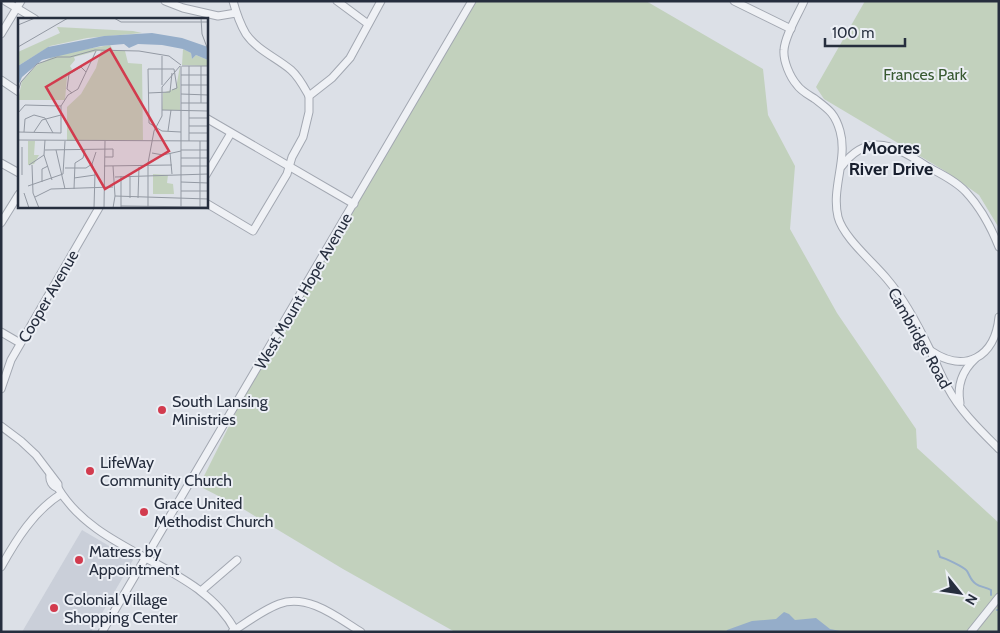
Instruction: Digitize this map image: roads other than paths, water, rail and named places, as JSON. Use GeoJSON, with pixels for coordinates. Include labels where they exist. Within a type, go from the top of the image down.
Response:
{"type":"FeatureCollection","features":[{"type":"Feature","properties":{"kind":"street"},"geometry":{"type":"LineString","coordinates":[[5,1],[19,5],[34,18]]}},
{"type":"Feature","properties":{"kind":"street"},"geometry":{"type":"LineString","coordinates":[[165,1],[183,8],[218,16],[236,13]]}},
{"type":"Feature","properties":{"kind":"street"},"geometry":{"type":"LineString","coordinates":[[208,204],[253,231],[287,174],[292,156],[303,137],[309,112],[309,96],[302,83],[293,71],[259,47],[246,34],[236,13],[233,1]]}},
{"type":"Feature","properties":{"kind":"street"},"geometry":{"type":"LineString","coordinates":[[337,1],[368,24]]}},
{"type":"Feature","properties":{"kind":"street"},"geometry":{"type":"LineString","coordinates":[[309,96],[332,78],[350,58],[381,1]]}},
{"type":"Feature","properties":{"kind":"street","name":"West Mount Hope Avenue"},"geometry":{"type":"LineString","coordinates":[[102,632],[472,1]]}},
{"type":"Feature","properties":{"kind":"street"},"geometry":{"type":"LineString","coordinates":[[734,1],[791,29]]}},
{"type":"Feature","properties":{"kind":"street","name":"Cambridge Road"},"geometry":{"type":"LineString","coordinates":[[804,1],[784,50],[789,72],[797,86],[827,108],[836,119],[842,144],[836,206],[842,226],[853,242],[892,284],[931,351],[948,389],[981,431],[999,449]]}},
{"type":"Feature","properties":{"kind":"street"},"geometry":{"type":"LineString","coordinates":[[1,34],[19,5]]}},
{"type":"Feature","properties":{"kind":"street"},"geometry":{"type":"LineString","coordinates":[[1,80],[18,91]]}},
{"type":"Feature","properties":{"kind":"street"},"geometry":{"type":"LineString","coordinates":[[208,119],[354,204]]}},
{"type":"Feature","properties":{"kind":"street"},"geometry":{"type":"LineString","coordinates":[[208,172],[231,133]]}},
{"type":"Feature","properties":{"kind":"street"},"geometry":{"type":"LineString","coordinates":[[840,168],[846,160],[862,148],[877,144],[894,147],[955,182],[972,198],[985,217],[999,247]]}},
{"type":"Feature","properties":{"kind":"street"},"geometry":{"type":"LineString","coordinates":[[1,163],[18,172]]}},
{"type":"Feature","properties":{"kind":"street"},"geometry":{"type":"LineString","coordinates":[[1,223],[18,196]]}},
{"type":"Feature","properties":{"kind":"street","name":"Cooper Avenue"},"geometry":{"type":"LineString","coordinates":[[1,389],[11,360],[20,343],[99,208]]}},
{"type":"Feature","properties":{"kind":"street"},"geometry":{"type":"LineString","coordinates":[[960,405],[959,396],[962,377],[967,366],[985,351],[994,340],[998,330],[999,317]]}},
{"type":"Feature","properties":{"kind":"street"},"geometry":{"type":"LineString","coordinates":[[1,332],[20,343]]}},
{"type":"Feature","properties":{"kind":"street"},"geometry":{"type":"LineString","coordinates":[[931,351],[954,361],[971,360],[977,357]]}},
{"type":"Feature","properties":{"kind":"street"},"geometry":{"type":"LineString","coordinates":[[1,426],[36,455],[50,475],[54,477],[59,491],[81,517],[93,527],[201,591],[218,606],[234,631],[281,603],[296,601],[304,602],[323,610],[361,632]]}},
{"type":"Feature","properties":{"kind":"street"},"geometry":{"type":"LineString","coordinates":[[1,567],[19,537],[59,491]]}},
{"type":"Feature","properties":{"kind":"street"},"geometry":{"type":"LineString","coordinates":[[201,591],[237,560]]}},
{"type":"Feature","properties":{"kind":"street"},"geometry":{"type":"LineString","coordinates":[[971,632],[999,597]]}},
{"type":"Feature","properties":{"kind":"water"},"geometry":{"type":"Polygon","coordinates":[[[784,612],[795,620],[816,618],[830,629],[846,632],[726,632],[752,621],[776,619],[784,612]]]}},
{"type":"Feature","properties":{"kind":"waterway"},"geometry":{"type":"LineString","coordinates":[[938,551],[940,557],[965,569],[974,583],[991,590],[991,595]]}},
{"type":"Feature","properties":{"kind":"place","name":"South Lansing Ministries"},"geometry":{"type":"Point","coordinates":[162,410]}},
{"type":"Feature","properties":{"kind":"place","name":"LifeWay Community Church"},"geometry":{"type":"Point","coordinates":[90,471]}},
{"type":"Feature","properties":{"kind":"place","name":"Grace United Methodist Church"},"geometry":{"type":"Point","coordinates":[144,512]}},
{"type":"Feature","properties":{"kind":"place","name":"Matress by Appointment"},"geometry":{"type":"Point","coordinates":[79,560]}},
{"type":"Feature","properties":{"kind":"place","name":"Colonial Village Shopping Center"},"geometry":{"type":"Point","coordinates":[54,608]}},
{"type":"Feature","properties":{"kind":"district","name":"Moores River Drive"},"geometry":{"type":"Point","coordinates":[891,158]}},
{"type":"Feature","properties":{"kind":"park label","name":"Frances Park"},"geometry":{"type":"Point","coordinates":[925,74]}}]}
